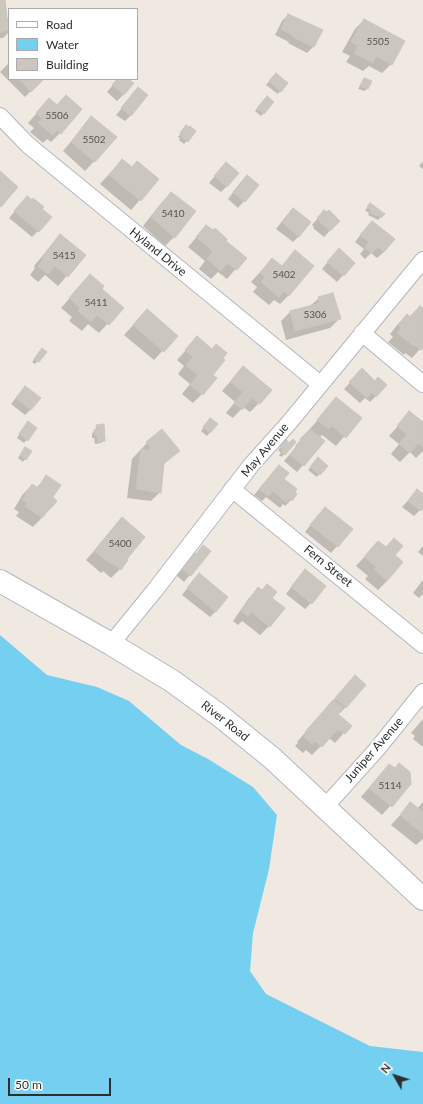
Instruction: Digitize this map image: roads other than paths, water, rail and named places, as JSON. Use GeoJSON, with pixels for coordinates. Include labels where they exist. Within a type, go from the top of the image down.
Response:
{"type":"FeatureCollection","features":[{"type":"Feature","properties":{"kind":"street","name":"Hyland Drive"},"geometry":{"type":"LineString","coordinates":[[0,116],[28,145],[320,384]]}},
{"type":"Feature","properties":{"kind":"street","name":"May Avenue"},"geometry":{"type":"LineString","coordinates":[[111,644],[155,590],[232,489],[423,260]]}},
{"type":"Feature","properties":{"kind":"street"},"geometry":{"type":"LineString","coordinates":[[362,333],[423,384]]}},
{"type":"Feature","properties":{"kind":"street","name":"Fern Street"},"geometry":{"type":"LineString","coordinates":[[232,489],[349,582],[423,644]]}},
{"type":"Feature","properties":{"kind":"street","name":"River Road"},"geometry":{"type":"LineString","coordinates":[[0,581],[111,644],[172,681],[219,715],[272,758],[423,899]]}},
{"type":"Feature","properties":{"kind":"street","name":"Juniper Avenue"},"geometry":{"type":"LineString","coordinates":[[325,807],[378,748],[423,692]]}},
{"type":"Feature","properties":{"kind":"water"},"geometry":{"type":"Polygon","coordinates":[[[0,635],[47,675],[97,687],[129,701],[181,745],[208,759],[253,787],[277,815],[269,869],[253,933],[250,971],[266,994],[370,1046],[423,1052],[423,1104],[0,1104],[0,635]]]}}]}
